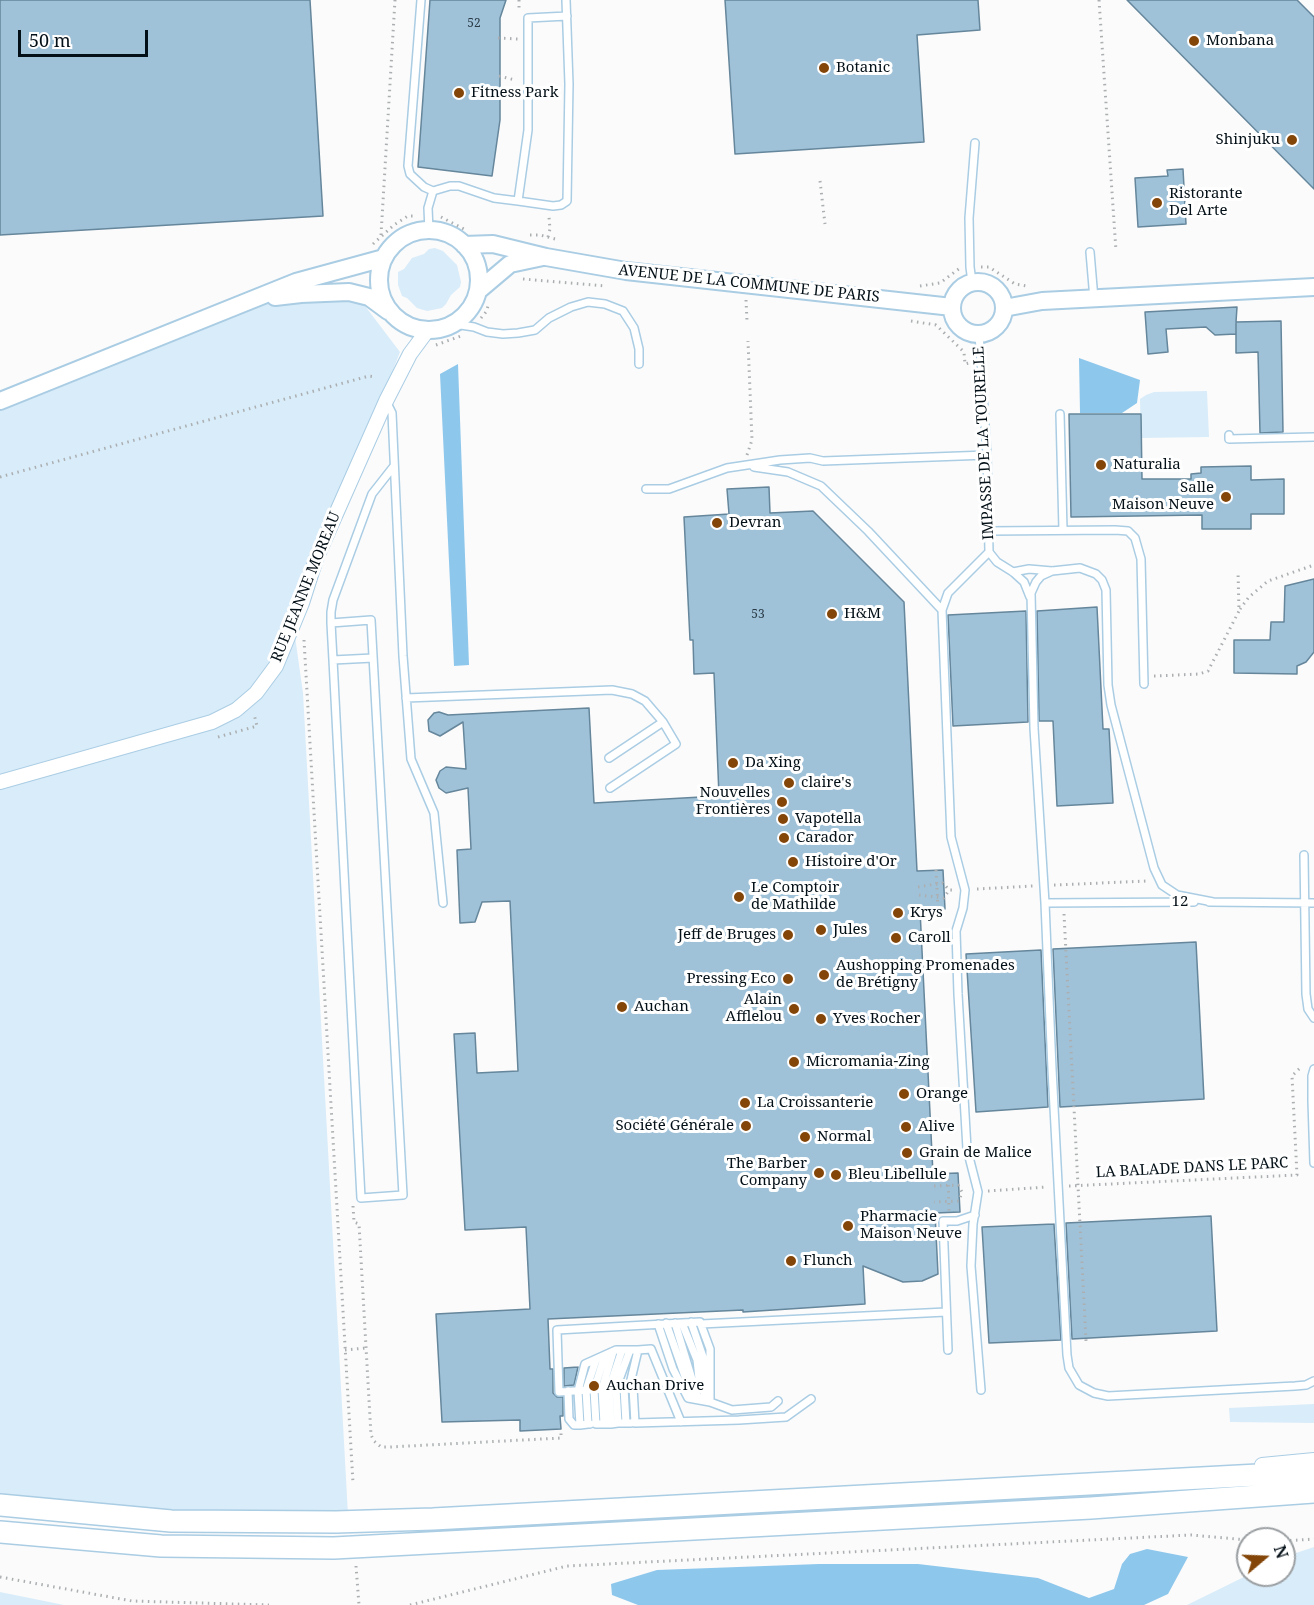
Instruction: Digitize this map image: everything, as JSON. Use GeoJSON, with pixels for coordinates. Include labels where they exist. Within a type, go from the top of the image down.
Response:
{"type":"FeatureCollection","features":[{"type":"Feature","properties":{"kind":"main road"},"geometry":{"type":"LineString","coordinates":[[0,1505],[171,1521],[336,1522],[1314,1472]]}},
{"type":"Feature","properties":{"kind":"main road"},"geometry":{"type":"LineString","coordinates":[[0,1532],[160,1546],[334,1548],[1091,1508],[1314,1491]]}},
{"type":"Feature","properties":{"kind":"main road"},"geometry":{"type":"LineString","coordinates":[[0,1492],[50,1511]]}},
{"type":"Feature","properties":{"kind":"street"},"geometry":{"type":"LineString","coordinates":[[251,301],[301,294],[349,292],[369,297],[406,325],[426,331],[441,330],[454,324],[484,297],[477,266],[464,245],[451,236],[437,231],[421,231],[406,236],[393,245],[384,258],[379,285],[382,299],[389,311]]}},
{"type":"Feature","properties":{"kind":"street","name":"AVENUE DE LA COMMUNE DE PARIS"},"geometry":{"type":"LineString","coordinates":[[464,245],[493,244],[546,257],[626,271],[952,307]]}},
{"type":"Feature","properties":{"kind":"street","name":"AVENUE DE LA COMMUNE DE PARIS"},"geometry":{"type":"LineString","coordinates":[[484,297],[510,264],[546,257]]}},
{"type":"Feature","properties":{"kind":"street"},"geometry":{"type":"LineString","coordinates":[[0,401],[296,282],[384,258]]}},
{"type":"Feature","properties":{"kind":"street"},"geometry":{"type":"LineString","coordinates":[[972,282],[984,282],[994,287],[1002,297],[1004,308],[997,326],[979,334],[969,332],[960,326],[954,318],[952,307],[953,299],[958,291],[972,282]]}},
{"type":"Feature","properties":{"kind":"street"},"geometry":{"type":"LineString","coordinates":[[1004,308],[1042,301],[1314,287]]}},
{"type":"Feature","properties":{"kind":"street","name":"RUE JEANNE MOREAU"},"geometry":{"type":"LineString","coordinates":[[0,782],[212,723],[236,710],[256,693],[276,666],[302,603],[315,559],[386,401],[410,354],[426,331]]}},
{"type":"Feature","properties":{"kind":"street"},"geometry":{"type":"LineString","coordinates":[[1051,1486],[1314,1460]]}},
{"type":"Feature","properties":{"kind":"lane"},"geometry":{"type":"LineString","coordinates":[[421,0],[408,166],[410,174],[424,187],[433,191],[459,186],[494,198],[553,206],[567,201],[569,84],[566,0]]}},
{"type":"Feature","properties":{"kind":"lane"},"geometry":{"type":"LineString","coordinates":[[518,201],[528,130],[528,18],[567,16]]}},
{"type":"Feature","properties":{"kind":"lane"},"geometry":{"type":"LineString","coordinates":[[972,282],[969,218],[975,143]]}},
{"type":"Feature","properties":{"kind":"lane"},"geometry":{"type":"LineString","coordinates":[[429,231],[428,208],[433,191]]}},
{"type":"Feature","properties":{"kind":"lane"},"geometry":{"type":"LineString","coordinates":[[1090,252],[1094,299]]}},
{"type":"Feature","properties":{"kind":"lane"},"geometry":{"type":"LineString","coordinates":[[454,324],[495,333],[518,333],[535,330],[549,318],[571,307],[588,302],[605,304],[622,311],[634,328],[639,349],[639,364]]}},
{"type":"Feature","properties":{"kind":"lane","name":"IMPASSE DE LA TOURELLE"},"geometry":{"type":"LineString","coordinates":[[979,334],[987,455],[989,552]]}},
{"type":"Feature","properties":{"kind":"lane"},"geometry":{"type":"LineString","coordinates":[[386,401],[392,413],[411,759],[434,813],[443,903]]}},
{"type":"Feature","properties":{"kind":"lane"},"geometry":{"type":"LineString","coordinates":[[1060,414],[1063,530]]}},
{"type":"Feature","properties":{"kind":"lane"},"geometry":{"type":"LineString","coordinates":[[1229,435],[1229,439],[1314,437]]}},
{"type":"Feature","properties":{"kind":"lane"},"geometry":{"type":"LineString","coordinates":[[646,489],[669,489],[727,468],[810,458],[823,461],[987,455]]}},
{"type":"Feature","properties":{"kind":"lane"},"geometry":{"type":"LineString","coordinates":[[331,623],[371,620],[403,1195],[361,1198],[331,623],[333,600],[372,494],[394,466]]}},
{"type":"Feature","properties":{"kind":"lane"},"geometry":{"type":"LineString","coordinates":[[747,466],[788,472],[821,486],[868,531],[942,610]]}},
{"type":"Feature","properties":{"kind":"lane"},"geometry":{"type":"LineString","coordinates":[[1053,473],[1061,473]]}},
{"type":"Feature","properties":{"kind":"lane"},"geometry":{"type":"LineString","coordinates":[[989,531],[1128,531],[1135,538],[1141,559],[1144,684]]}},
{"type":"Feature","properties":{"kind":"lane"},"geometry":{"type":"LineString","coordinates":[[981,1390],[971,1266],[978,1192],[967,1149],[956,931],[963,908],[965,890],[951,837],[942,610],[948,593],[989,552],[997,562],[1024,582],[1029,592],[1031,605]]}},
{"type":"Feature","properties":{"kind":"lane"},"geometry":{"type":"LineString","coordinates":[[1013,572],[1029,569],[1052,571],[1080,568],[1089,570],[1102,580],[1106,590],[1108,686],[1111,705],[1147,847],[1159,880],[1178,895],[1213,902]]}},
{"type":"Feature","properties":{"kind":"lane"},"geometry":{"type":"LineString","coordinates":[[1052,571],[1041,576],[1036,582],[1031,593],[1031,605],[1034,728],[1069,1368],[1078,1385],[1094,1393],[1108,1396],[1295,1386],[1306,1385],[1314,1381]]}},
{"type":"Feature","properties":{"kind":"lane"},"geometry":{"type":"LineString","coordinates":[[333,660],[373,658]]}},
{"type":"Feature","properties":{"kind":"lane"},"geometry":{"type":"LineString","coordinates":[[406,698],[612,690],[632,694],[645,701],[663,722],[676,744],[610,788]]}},
{"type":"Feature","properties":{"kind":"lane"},"geometry":{"type":"LineString","coordinates":[[609,758],[663,722]]}},
{"type":"Feature","properties":{"kind":"lane"},"geometry":{"type":"LineString","coordinates":[[1304,855],[1306,994],[1308,1009],[1314,1018]]}},
{"type":"Feature","properties":{"kind":"lane","name":"12"},"geometry":{"type":"LineString","coordinates":[[1045,903],[1314,903]]}},
{"type":"Feature","properties":{"kind":"lane"},"geometry":{"type":"LineString","coordinates":[[1314,1070],[1312,1101],[1314,1163]]}},
{"type":"Feature","properties":{"kind":"lane"},"geometry":{"type":"LineString","coordinates":[[948,1350],[943,1221],[957,1221],[975,1215]]}},
{"type":"Feature","properties":{"kind":"lane"},"geometry":{"type":"LineString","coordinates":[[612,1389],[559,1392],[557,1330],[666,1323],[700,1322],[701,1324],[946,1312]]}},
{"type":"Feature","properties":{"kind":"lane"},"geometry":{"type":"LineString","coordinates":[[691,1322],[703,1358],[701,1400]]}},
{"type":"Feature","properties":{"kind":"lane"},"geometry":{"type":"LineString","coordinates":[[666,1323],[701,1400]]}},
{"type":"Feature","properties":{"kind":"lane"},"geometry":{"type":"LineString","coordinates":[[679,1323],[697,1360],[701,1400]]}},
{"type":"Feature","properties":{"kind":"lane"},"geometry":{"type":"LineString","coordinates":[[658,1324],[673,1369],[688,1398],[732,1410],[771,1407],[778,1401]]}},
{"type":"Feature","properties":{"kind":"lane"},"geometry":{"type":"LineString","coordinates":[[701,1324],[710,1349],[701,1400]]}},
{"type":"Feature","properties":{"kind":"lane"},"geometry":{"type":"LineString","coordinates":[[600,1424],[578,1391],[585,1364],[613,1352],[651,1349],[681,1422]]}},
{"type":"Feature","properties":{"kind":"lane"},"geometry":{"type":"LineString","coordinates":[[600,1424],[622,1350]]}},
{"type":"Feature","properties":{"kind":"lane"},"geometry":{"type":"LineString","coordinates":[[600,1424],[612,1389],[634,1350]]}},
{"type":"Feature","properties":{"kind":"lane"},"geometry":{"type":"LineString","coordinates":[[600,1424],[612,1389],[634,1350]]}},
{"type":"Feature","properties":{"kind":"lane"},"geometry":{"type":"LineString","coordinates":[[612,1389],[613,1352]]}},
{"type":"Feature","properties":{"kind":"lane"},"geometry":{"type":"LineString","coordinates":[[605,1356],[612,1389]]}},
{"type":"Feature","properties":{"kind":"lane"},"geometry":{"type":"LineString","coordinates":[[596,1360],[630,1423]]}},
{"type":"Feature","properties":{"kind":"lane"},"geometry":{"type":"LineString","coordinates":[[568,1391],[569,1419],[574,1425],[786,1417],[811,1399]]}},
{"type":"Feature","properties":{"kind":"path"},"geometry":{"type":"LineString","coordinates":[[381,235],[395,0]]}},
{"type":"Feature","properties":{"kind":"path"},"geometry":{"type":"LineString","coordinates":[[1099,0],[1116,251]]}},
{"type":"Feature","properties":{"kind":"path"},"geometry":{"type":"LineString","coordinates":[[498,38],[520,39]]}},
{"type":"Feature","properties":{"kind":"path"},"geometry":{"type":"LineString","coordinates":[[499,76],[520,81]]}},
{"type":"Feature","properties":{"kind":"path"},"geometry":{"type":"LineString","coordinates":[[820,181],[825,224]]}},
{"type":"Feature","properties":{"kind":"path"},"geometry":{"type":"LineString","coordinates":[[548,237],[549,225]]}},
{"type":"Feature","properties":{"kind":"path"},"geometry":{"type":"LineString","coordinates":[[516,278],[608,286]]}},
{"type":"Feature","properties":{"kind":"path"},"geometry":{"type":"LineString","coordinates":[[430,350],[439,343],[456,339],[474,327],[486,312],[484,297]]}},
{"type":"Feature","properties":{"kind":"path"},"geometry":{"type":"LineString","coordinates":[[746,298],[747,321]]}},
{"type":"Feature","properties":{"kind":"path"},"geometry":{"type":"LineString","coordinates":[[905,320],[936,325],[964,352],[965,364],[980,362]]}},
{"type":"Feature","properties":{"kind":"path"},"geometry":{"type":"LineString","coordinates":[[746,457],[752,440],[748,340]]}},
{"type":"Feature","properties":{"kind":"path"},"geometry":{"type":"LineString","coordinates":[[0,477],[369,376],[376,377]]}},
{"type":"Feature","properties":{"kind":"path"},"geometry":{"type":"LineString","coordinates":[[1143,676],[1199,674],[1208,671],[1239,610],[1249,597],[1268,581],[1314,565]]}},
{"type":"Feature","properties":{"kind":"path"},"geometry":{"type":"LineString","coordinates":[[1238,571],[1239,610]]}},
{"type":"Feature","properties":{"kind":"path"},"geometry":{"type":"LineString","coordinates":[[304,636],[353,1483]]}},
{"type":"Feature","properties":{"kind":"path"},"geometry":{"type":"LineString","coordinates":[[936,870],[938,909]]}},
{"type":"Feature","properties":{"kind":"path"},"geometry":{"type":"LineString","coordinates":[[918,886],[943,883],[950,890],[965,890],[1159,880]]}},
{"type":"Feature","properties":{"kind":"path"},"geometry":{"type":"LineString","coordinates":[[919,895],[944,898],[950,890]]}},
{"type":"Feature","properties":{"kind":"path"},"geometry":{"type":"LineString","coordinates":[[1064,903],[1086,1341]]}},
{"type":"Feature","properties":{"kind":"path","name":"LA BALADE DANS LE PARC"},"geometry":{"type":"LineString","coordinates":[[962,1192],[1297,1175],[1292,1076],[1307,1064]]}},
{"type":"Feature","properties":{"kind":"path"},"geometry":{"type":"LineString","coordinates":[[948,1173],[949,1212]]}},
{"type":"Feature","properties":{"kind":"path"},"geometry":{"type":"LineString","coordinates":[[934,1186],[958,1185],[962,1192],[959,1201],[934,1202]]}},
{"type":"Feature","properties":{"kind":"path"},"geometry":{"type":"LineString","coordinates":[[361,1198],[352,1206],[354,1222],[359,1224],[371,1435],[374,1441],[381,1447],[561,1437],[561,1430]]}},
{"type":"Feature","properties":{"kind":"path"},"geometry":{"type":"LineString","coordinates":[[345,1350],[366,1348]]}},
{"type":"Feature","properties":{"kind":"path"},"geometry":{"type":"LineString","coordinates":[[410,1605],[567,1566],[1191,1535],[1236,1539]]}},
{"type":"Feature","properties":{"kind":"path"},"geometry":{"type":"LineString","coordinates":[[1296,1540],[1314,1539]]}},
{"type":"Feature","properties":{"kind":"path"},"geometry":{"type":"LineString","coordinates":[[356,1564],[359,1605]]}},
{"type":"Feature","properties":{"kind":"path"},"geometry":{"type":"LineString","coordinates":[[0,1577],[132,1601],[269,1605]]}},
{"type":"Feature","properties":{"kind":"shaded area"},"geometry":{"type":"Polygon","coordinates":[[[435,248],[443,251],[457,265],[461,282],[460,287],[442,308],[427,311],[417,308],[402,296],[398,285],[398,272],[404,269],[412,258],[435,248]]]}},
{"type":"Feature","properties":{"kind":"shaded area"},"geometry":{"type":"Polygon","coordinates":[[[300,297],[359,298],[400,352],[375,417],[290,601],[303,693],[348,1515],[178,1514],[38,1505],[0,1493],[0,405],[252,305],[300,297]]]}},
{"type":"Feature","properties":{"kind":"shaded area"},"geometry":{"type":"Polygon","coordinates":[[[1207,391],[1209,437],[1141,438],[1140,399],[1154,392],[1207,391]]]}},
{"type":"Feature","properties":{"kind":"shaded area"},"geometry":{"type":"Polygon","coordinates":[[[1314,1404],[1314,1423],[1230,1422],[1229,1408],[1314,1404]]]}},
{"type":"Feature","properties":{"kind":"shaded area"},"geometry":{"type":"Polygon","coordinates":[[[1314,1547],[1314,1605],[1187,1605],[1236,1581],[1236,1587],[1296,1587],[1296,1553],[1314,1547]]]}},
{"type":"Feature","properties":{"kind":"shaded area"},"geometry":{"type":"Polygon","coordinates":[[[0,1592],[64,1605],[0,1605],[0,1592]]]}},
{"type":"Feature","properties":{"kind":"water"},"geometry":{"type":"Polygon","coordinates":[[[1079,358],[1140,380],[1137,403],[1122,413],[1080,413],[1079,358]]]}},
{"type":"Feature","properties":{"kind":"water"},"geometry":{"type":"Polygon","coordinates":[[[458,364],[469,665],[454,666],[440,374],[458,364]]]}},
{"type":"Feature","properties":{"kind":"water"},"geometry":{"type":"Polygon","coordinates":[[[1147,1549],[1188,1557],[1168,1594],[1144,1605],[638,1605],[612,1595],[611,1584],[657,1570],[819,1564],[918,1564],[1038,1578],[1089,1598],[1114,1589],[1122,1564],[1130,1554],[1147,1549]]]}},
{"type":"Feature","properties":{"kind":"building"},"geometry":{"type":"Polygon","coordinates":[[[0,0],[310,0],[323,216],[0,235],[0,0]]]}},
{"type":"Feature","properties":{"kind":"building"},"geometry":{"type":"Polygon","coordinates":[[[430,0],[506,0],[500,18],[500,120],[492,176],[418,167],[430,0]]]}},
{"type":"Feature","properties":{"kind":"building","name":"Botanic"},"geometry":{"type":"Polygon","coordinates":[[[725,0],[978,0],[980,30],[917,35],[924,142],[735,154],[725,0]]]}},
{"type":"Feature","properties":{"kind":"building"},"geometry":{"type":"Polygon","coordinates":[[[1127,0],[1297,0],[1314,17],[1314,189],[1127,0]]]}},
{"type":"Feature","properties":{"kind":"building","name":"Ristorante Del Arte"},"geometry":{"type":"Polygon","coordinates":[[[1183,169],[1186,224],[1138,227],[1135,178],[1168,176],[1167,170],[1183,169]]]}},
{"type":"Feature","properties":{"kind":"building"},"geometry":{"type":"Polygon","coordinates":[[[1237,307],[1236,322],[1281,321],[1283,432],[1260,433],[1258,352],[1236,353],[1236,334],[1215,335],[1206,327],[1166,329],[1168,352],[1148,354],[1145,312],[1237,307]]]}},
{"type":"Feature","properties":{"kind":"building"},"geometry":{"type":"Polygon","coordinates":[[[1069,414],[1141,414],[1142,479],[1191,479],[1191,474],[1201,473],[1201,467],[1251,466],[1251,480],[1284,479],[1284,514],[1251,514],[1251,529],[1202,529],[1202,515],[1071,517],[1069,414]]]}},
{"type":"Feature","properties":{"kind":"building"},"geometry":{"type":"Polygon","coordinates":[[[769,487],[770,513],[813,511],[904,602],[917,871],[943,870],[945,909],[920,910],[933,1174],[958,1173],[960,1212],[935,1213],[938,1274],[922,1281],[903,1282],[863,1266],[865,1304],[743,1312],[743,1310],[548,1319],[553,1393],[557,1397],[563,1397],[563,1416],[560,1416],[561,1429],[520,1431],[520,1420],[442,1422],[436,1314],[530,1309],[526,1227],[465,1230],[454,1034],[475,1033],[477,1073],[518,1071],[510,901],[482,902],[475,922],[460,923],[457,850],[471,849],[468,788],[446,793],[439,788],[436,780],[440,771],[446,767],[466,769],[463,722],[440,736],[429,731],[428,720],[434,713],[439,712],[448,715],[589,708],[594,803],[719,796],[714,673],[694,674],[693,640],[690,640],[684,517],[729,514],[727,489],[769,487]]]}},
{"type":"Feature","properties":{"kind":"building"},"geometry":{"type":"Polygon","coordinates":[[[1314,579],[1314,652],[1306,662],[1297,666],[1297,674],[1234,673],[1234,640],[1270,640],[1271,622],[1284,622],[1285,586],[1314,579]]]}},
{"type":"Feature","properties":{"kind":"building"},"geometry":{"type":"Polygon","coordinates":[[[1097,607],[1103,729],[1109,729],[1113,803],[1057,806],[1053,721],[1039,721],[1037,611],[1097,607]]]}},
{"type":"Feature","properties":{"kind":"building"},"geometry":{"type":"Polygon","coordinates":[[[1026,611],[1028,722],[953,726],[948,615],[1026,611]]]}},
{"type":"Feature","properties":{"kind":"building"},"geometry":{"type":"Polygon","coordinates":[[[1196,942],[1204,1099],[1060,1107],[1053,949],[1196,942]]]}},
{"type":"Feature","properties":{"kind":"building"},"geometry":{"type":"Polygon","coordinates":[[[1041,950],[1048,1107],[976,1112],[966,954],[1041,950]]]}},
{"type":"Feature","properties":{"kind":"building"},"geometry":{"type":"Polygon","coordinates":[[[1211,1216],[1217,1331],[1072,1339],[1066,1223],[1211,1216]]]}},
{"type":"Feature","properties":{"kind":"building"},"geometry":{"type":"Polygon","coordinates":[[[1054,1224],[1061,1340],[989,1343],[982,1227],[1054,1224]]]}},
{"type":"Feature","properties":{"kind":"building"},"geometry":{"type":"Polygon","coordinates":[[[578,1367],[574,1385],[564,1386],[564,1368],[578,1367]]]}},
{"type":"Feature","properties":{"kind":"place","name":"Monbana"},"geometry":{"type":"Point","coordinates":[1194,41]}},
{"type":"Feature","properties":{"kind":"place","name":"Botanic"},"geometry":{"type":"Point","coordinates":[824,68]}},
{"type":"Feature","properties":{"kind":"place","name":"Fitness Park"},"geometry":{"type":"Point","coordinates":[459,93]}},
{"type":"Feature","properties":{"kind":"place","name":"Shinjuku"},"geometry":{"type":"Point","coordinates":[1292,140]}},
{"type":"Feature","properties":{"kind":"place","name":"Ristorante Del Arte"},"geometry":{"type":"Point","coordinates":[1157,203]}},
{"type":"Feature","properties":{"kind":"place","name":"Naturalia"},"geometry":{"type":"Point","coordinates":[1101,465]}},
{"type":"Feature","properties":{"kind":"place","name":"Salle Maison Neuve"},"geometry":{"type":"Point","coordinates":[1226,497]}},
{"type":"Feature","properties":{"kind":"place","name":"Devran"},"geometry":{"type":"Point","coordinates":[717,523]}},
{"type":"Feature","properties":{"kind":"place","name":"H&M"},"geometry":{"type":"Point","coordinates":[832,614]}},
{"type":"Feature","properties":{"kind":"place","name":"Da Xing"},"geometry":{"type":"Point","coordinates":[733,763]}},
{"type":"Feature","properties":{"kind":"place","name":"claire's"},"geometry":{"type":"Point","coordinates":[789,783]}},
{"type":"Feature","properties":{"kind":"place","name":"Nouvelles Frontières"},"geometry":{"type":"Point","coordinates":[782,802]}},
{"type":"Feature","properties":{"kind":"place","name":"Vapotella"},"geometry":{"type":"Point","coordinates":[783,819]}},
{"type":"Feature","properties":{"kind":"place","name":"Carador"},"geometry":{"type":"Point","coordinates":[784,838]}},
{"type":"Feature","properties":{"kind":"place","name":"Histoire d'Or"},"geometry":{"type":"Point","coordinates":[793,862]}},
{"type":"Feature","properties":{"kind":"place","name":"Le Comptoir de Mathilde"},"geometry":{"type":"Point","coordinates":[739,897]}},
{"type":"Feature","properties":{"kind":"place","name":"Krys"},"geometry":{"type":"Point","coordinates":[898,913]}},
{"type":"Feature","properties":{"kind":"place","name":"Jules"},"geometry":{"type":"Point","coordinates":[821,930]}},
{"type":"Feature","properties":{"kind":"place","name":"Jeff de Bruges"},"geometry":{"type":"Point","coordinates":[788,935]}},
{"type":"Feature","properties":{"kind":"place","name":"Caroll"},"geometry":{"type":"Point","coordinates":[896,938]}},
{"type":"Feature","properties":{"kind":"place","name":"Aushopping Promenades de Brétigny"},"geometry":{"type":"Point","coordinates":[824,975]}},
{"type":"Feature","properties":{"kind":"place","name":"Pressing Eco"},"geometry":{"type":"Point","coordinates":[788,979]}},
{"type":"Feature","properties":{"kind":"place","name":"Auchan"},"geometry":{"type":"Point","coordinates":[622,1007]}},
{"type":"Feature","properties":{"kind":"place","name":"Alain Afflelou"},"geometry":{"type":"Point","coordinates":[794,1009]}},
{"type":"Feature","properties":{"kind":"place","name":"Yves Rocher"},"geometry":{"type":"Point","coordinates":[821,1019]}},
{"type":"Feature","properties":{"kind":"place","name":"Micromania-Zing"},"geometry":{"type":"Point","coordinates":[794,1062]}},
{"type":"Feature","properties":{"kind":"place","name":"Orange"},"geometry":{"type":"Point","coordinates":[904,1094]}},
{"type":"Feature","properties":{"kind":"place","name":"La Croissanterie"},"geometry":{"type":"Point","coordinates":[745,1103]}},
{"type":"Feature","properties":{"kind":"place","name":"Société Générale"},"geometry":{"type":"Point","coordinates":[746,1126]}},
{"type":"Feature","properties":{"kind":"place","name":"Alive"},"geometry":{"type":"Point","coordinates":[906,1127]}},
{"type":"Feature","properties":{"kind":"place","name":"Normal"},"geometry":{"type":"Point","coordinates":[805,1137]}},
{"type":"Feature","properties":{"kind":"place","name":"Grain de Malice"},"geometry":{"type":"Point","coordinates":[907,1153]}},
{"type":"Feature","properties":{"kind":"place","name":"The Barber Company"},"geometry":{"type":"Point","coordinates":[819,1173]}},
{"type":"Feature","properties":{"kind":"place","name":"Bleu Libellule"},"geometry":{"type":"Point","coordinates":[836,1175]}},
{"type":"Feature","properties":{"kind":"place","name":"Pharmacie Maison Neuve"},"geometry":{"type":"Point","coordinates":[848,1226]}},
{"type":"Feature","properties":{"kind":"place","name":"Flunch"},"geometry":{"type":"Point","coordinates":[791,1261]}},
{"type":"Feature","properties":{"kind":"place","name":"Auchan Drive"},"geometry":{"type":"Point","coordinates":[594,1386]}}]}
